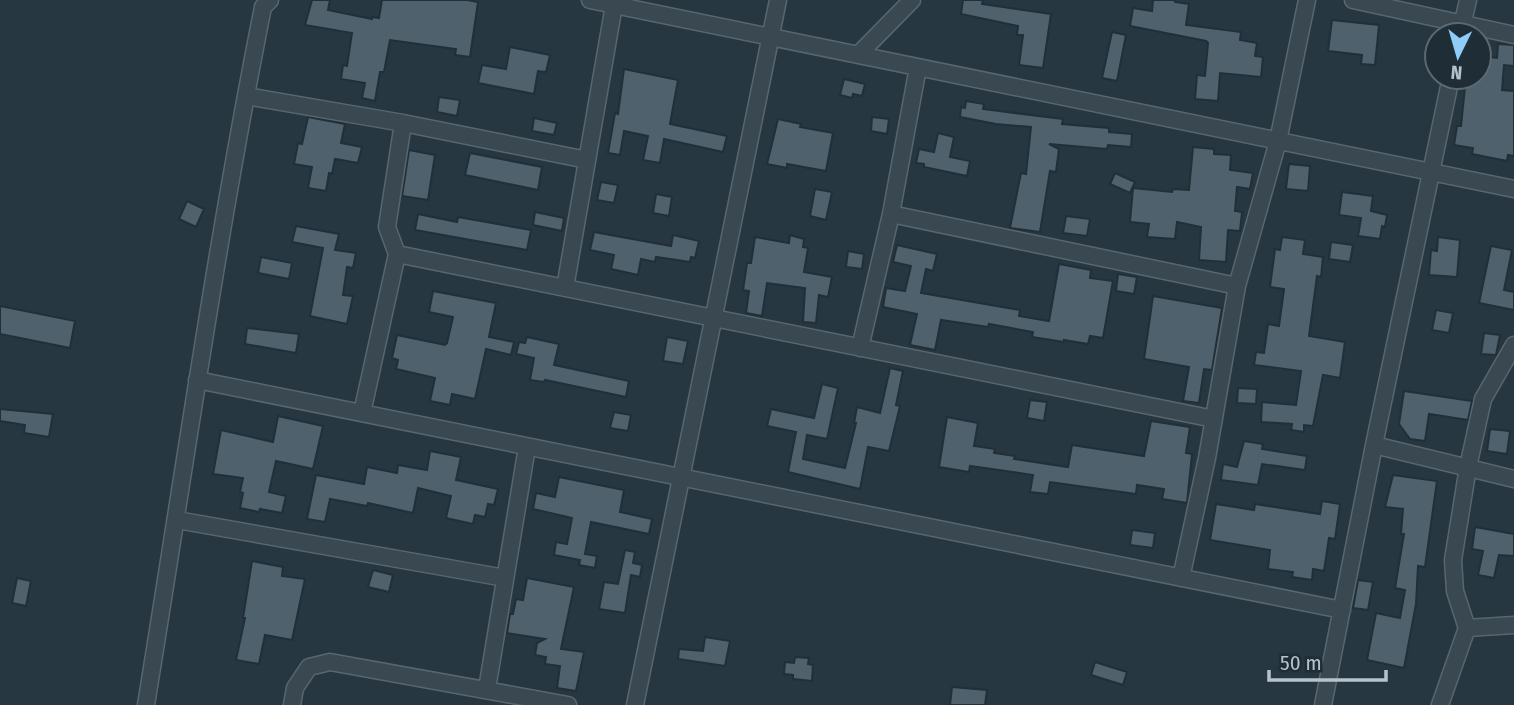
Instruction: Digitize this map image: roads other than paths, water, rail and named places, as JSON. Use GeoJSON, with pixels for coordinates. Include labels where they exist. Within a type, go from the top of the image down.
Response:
{"type":"FeatureCollection","features":[{"type":"Feature","properties":{"kind":"street"},"geometry":{"type":"LineString","coordinates":[[146,705],[197,380],[246,96],[263,7],[271,0]]}},
{"type":"Feature","properties":{"kind":"street"},"geometry":{"type":"LineString","coordinates":[[590,0],[1514,189]]}},
{"type":"Feature","properties":{"kind":"street"},"geometry":{"type":"LineString","coordinates":[[635,705],[778,0]]}},
{"type":"Feature","properties":{"kind":"street"},"geometry":{"type":"LineString","coordinates":[[858,55],[912,0]]}},
{"type":"Feature","properties":{"kind":"street"},"geometry":{"type":"LineString","coordinates":[[1181,578],[1214,419],[1237,286],[1278,141],[1307,0]]}},
{"type":"Feature","properties":{"kind":"street"},"geometry":{"type":"LineString","coordinates":[[1353,0],[1431,21]]}},
{"type":"Feature","properties":{"kind":"street"},"geometry":{"type":"LineString","coordinates":[[1463,21],[1468,0]]}},
{"type":"Feature","properties":{"kind":"street"},"geometry":{"type":"LineString","coordinates":[[565,288],[614,5]]}},
{"type":"Feature","properties":{"kind":"street"},"geometry":{"type":"LineString","coordinates":[[1493,33],[1514,35]]}},
{"type":"Feature","properties":{"kind":"street"},"geometry":{"type":"LineString","coordinates":[[860,348],[891,214],[918,67]]}},
{"type":"Feature","properties":{"kind":"street"},"geometry":{"type":"LineString","coordinates":[[1323,705],[1448,91]]}},
{"type":"Feature","properties":{"kind":"street"},"geometry":{"type":"LineString","coordinates":[[246,96],[587,160]]}},
{"type":"Feature","properties":{"kind":"street"},"geometry":{"type":"LineString","coordinates":[[362,413],[397,254],[387,227],[403,124]]}},
{"type":"Feature","properties":{"kind":"street"},"geometry":{"type":"LineString","coordinates":[[891,214],[1237,286]]}},
{"type":"Feature","properties":{"kind":"street"},"geometry":{"type":"LineString","coordinates":[[397,254],[1214,419]]}},
{"type":"Feature","properties":{"kind":"street"},"geometry":{"type":"LineString","coordinates":[[1440,705],[1467,628],[1455,591],[1453,560],[1468,467],[1483,399],[1514,345]]}},
{"type":"Feature","properties":{"kind":"street"},"geometry":{"type":"LineString","coordinates":[[197,380],[1342,610]]}},
{"type":"Feature","properties":{"kind":"street"},"geometry":{"type":"LineString","coordinates":[[1374,445],[1514,479]]}},
{"type":"Feature","properties":{"kind":"street"},"geometry":{"type":"LineString","coordinates":[[487,690],[527,447]]}},
{"type":"Feature","properties":{"kind":"street"},"geometry":{"type":"LineString","coordinates":[[177,520],[505,578]]}},
{"type":"Feature","properties":{"kind":"street"},"geometry":{"type":"LineString","coordinates":[[1467,628],[1514,625]]}},
{"type":"Feature","properties":{"kind":"street"},"geometry":{"type":"LineString","coordinates":[[292,705],[295,688],[309,667],[330,662],[568,705]]}}]}
